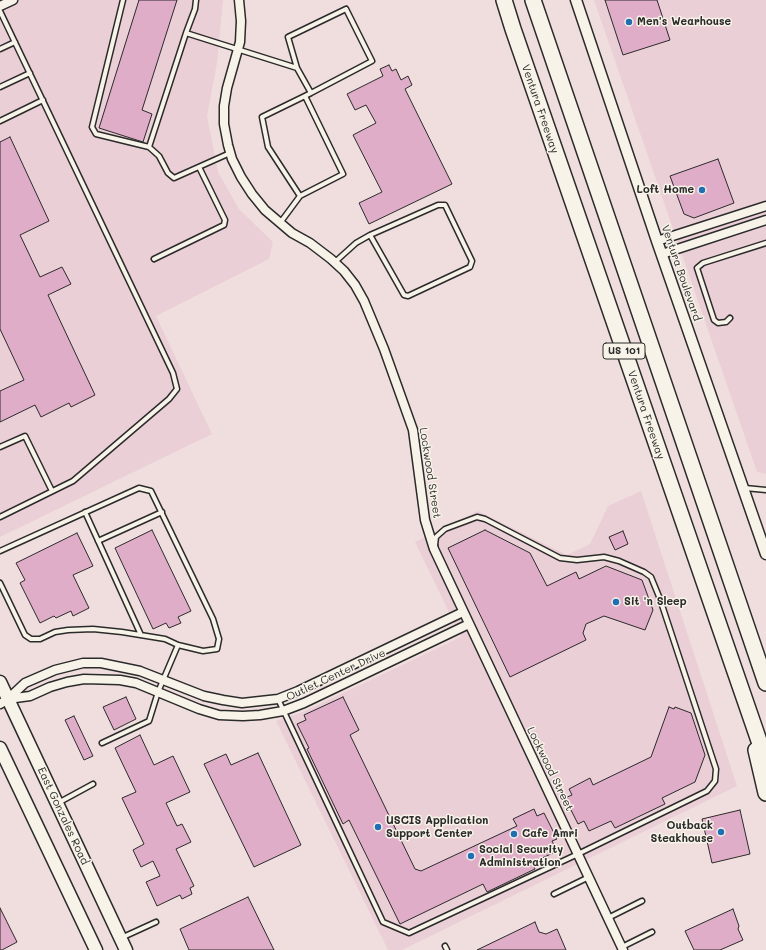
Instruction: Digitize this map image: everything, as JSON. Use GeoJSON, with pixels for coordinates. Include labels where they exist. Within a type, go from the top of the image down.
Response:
{"type":"FeatureCollection","features":[{"type":"Feature","properties":{"kind":"highway","name":"Ventura Freeway"},"geometry":{"type":"LineString","coordinates":[[504,0],[766,761]]}},
{"type":"Feature","properties":{"kind":"highway","name":"US 101"},"geometry":{"type":"LineString","coordinates":[[534,0],[766,683]]}},
{"type":"Feature","properties":{"kind":"highway"},"geometry":{"type":"LineString","coordinates":[[715,534],[766,657]]}},
{"type":"Feature","properties":{"kind":"highway"},"geometry":{"type":"LineString","coordinates":[[745,702],[766,793]]}},
{"type":"Feature","properties":{"kind":"main road","name":"East Gonzales Road"},"geometry":{"type":"LineString","coordinates":[[0,682],[4,701],[58,804],[126,950]]}},
{"type":"Feature","properties":{"kind":"main road"},"geometry":{"type":"LineString","coordinates":[[0,748],[96,950]]}},
{"type":"Feature","properties":{"kind":"main road"},"geometry":{"type":"LineString","coordinates":[[0,764],[14,777]]}},
{"type":"Feature","properties":{"kind":"street"},"geometry":{"type":"LineString","coordinates":[[0,6],[13,0]]}},
{"type":"Feature","properties":{"kind":"street","name":"Lockwood Street"},"geometry":{"type":"LineString","coordinates":[[239,0],[241,21],[240,42],[226,88],[224,106],[224,124],[230,153],[241,177],[265,210],[292,233],[310,243],[335,262],[355,286],[367,307],[384,348],[413,430],[425,520],[434,549],[623,948]]}},
{"type":"Feature","properties":{"kind":"street","name":"Ventura Boulevard"},"geometry":{"type":"LineString","coordinates":[[576,0],[657,241],[766,554]]}},
{"type":"Feature","properties":{"kind":"street"},"geometry":{"type":"LineString","coordinates":[[657,241],[766,206]]}},
{"type":"Feature","properties":{"kind":"street"},"geometry":{"type":"LineString","coordinates":[[662,254],[766,220]]}},
{"type":"Feature","properties":{"kind":"street","name":"Outlet Center Drive"},"geometry":{"type":"LineString","coordinates":[[4,701],[25,683],[55,670],[83,663],[101,663],[122,666],[140,671],[204,696],[223,700],[242,703],[278,700],[463,612]]}},
{"type":"Feature","properties":{"kind":"street","name":"Outlet Center Drive"},"geometry":{"type":"LineString","coordinates":[[4,701],[30,696],[61,683],[84,679],[120,680],[136,683],[199,709],[219,715],[243,716],[282,711],[304,703],[469,624]]}},
{"type":"Feature","properties":{"kind":"lane"},"geometry":{"type":"LineString","coordinates":[[123,0],[92,127],[96,134],[149,147],[159,156],[168,173],[174,178],[230,153]]}},
{"type":"Feature","properties":{"kind":"lane"},"geometry":{"type":"LineString","coordinates":[[149,147],[195,9],[196,0]]}},
{"type":"Feature","properties":{"kind":"lane"},"geometry":{"type":"LineString","coordinates":[[300,196],[268,148],[262,118],[306,96],[372,61],[346,9],[288,37],[297,68],[311,93]]}},
{"type":"Feature","properties":{"kind":"lane"},"geometry":{"type":"LineString","coordinates":[[0,11],[173,373],[177,389],[169,399],[73,481],[0,517]]}},
{"type":"Feature","properties":{"kind":"lane"},"geometry":{"type":"LineString","coordinates":[[186,33],[297,68]]}},
{"type":"Feature","properties":{"kind":"lane"},"geometry":{"type":"LineString","coordinates":[[0,49],[15,42]]}},
{"type":"Feature","properties":{"kind":"lane"},"geometry":{"type":"LineString","coordinates":[[0,87],[30,73]]}},
{"type":"Feature","properties":{"kind":"lane"},"geometry":{"type":"LineString","coordinates":[[280,224],[300,196],[343,174],[306,96]]}},
{"type":"Feature","properties":{"kind":"lane"},"geometry":{"type":"LineString","coordinates":[[0,121],[43,100]]}},
{"type":"Feature","properties":{"kind":"lane"},"geometry":{"type":"LineString","coordinates":[[154,259],[224,225],[225,220],[199,167]]}},
{"type":"Feature","properties":{"kind":"lane"},"geometry":{"type":"LineString","coordinates":[[335,262],[356,243],[370,235],[438,205],[445,206],[472,261],[470,267],[408,296],[404,295],[370,235]]}},
{"type":"Feature","properties":{"kind":"lane"},"geometry":{"type":"LineString","coordinates":[[730,318],[726,322],[718,323],[714,320],[697,268],[703,263],[766,242]]}},
{"type":"Feature","properties":{"kind":"lane"},"geometry":{"type":"LineString","coordinates":[[0,447],[25,436],[52,491]]}},
{"type":"Feature","properties":{"kind":"lane"},"geometry":{"type":"LineString","coordinates":[[0,550],[139,488],[151,491],[213,619],[219,639],[217,649],[203,651],[178,645],[165,639],[93,629],[55,632],[40,639],[31,639],[25,635],[0,583]]}},
{"type":"Feature","properties":{"kind":"lane"},"geometry":{"type":"LineString","coordinates":[[743,488],[766,490]]}},
{"type":"Feature","properties":{"kind":"lane"},"geometry":{"type":"LineString","coordinates":[[85,512],[141,635]]}},
{"type":"Feature","properties":{"kind":"lane"},"geometry":{"type":"LineString","coordinates":[[98,541],[162,512]]}},
{"type":"Feature","properties":{"kind":"lane"},"geometry":{"type":"LineString","coordinates":[[278,700],[383,922],[409,933],[578,854],[707,791],[715,781],[716,769],[660,599],[651,577],[644,572],[619,561],[604,557],[577,560],[560,558],[485,519],[477,517],[446,530],[436,537],[434,549]]}},
{"type":"Feature","properties":{"kind":"lane"},"geometry":{"type":"LineString","coordinates":[[102,743],[149,721],[158,692],[164,681],[178,645]]}},
{"type":"Feature","properties":{"kind":"lane"},"geometry":{"type":"LineString","coordinates":[[58,804],[93,784]]}},
{"type":"Feature","properties":{"kind":"lane"},"geometry":{"type":"LineString","coordinates":[[554,894],[589,877]]}},
{"type":"Feature","properties":{"kind":"lane"},"geometry":{"type":"LineString","coordinates":[[608,918],[642,901]]}},
{"type":"Feature","properties":{"kind":"lane"},"geometry":{"type":"LineString","coordinates":[[121,938],[156,922]]}},
{"type":"Feature","properties":{"kind":"lane"},"geometry":{"type":"LineString","coordinates":[[623,948],[652,932]]}},
{"type":"Feature","properties":{"kind":"shaded area"},"geometry":{"type":"Polygon","coordinates":[[[0,0],[223,0],[217,63],[207,116],[218,172],[239,209],[273,242],[269,259],[156,316],[212,434],[0,537],[0,0]]]}},
{"type":"Feature","properties":{"kind":"shaded area"},"geometry":{"type":"Polygon","coordinates":[[[594,0],[766,0],[766,474],[757,472],[594,0]]]}},
{"type":"Feature","properties":{"kind":"shaded area"},"geometry":{"type":"Polygon","coordinates":[[[641,491],[737,786],[402,950],[388,950],[276,721],[303,712],[461,637],[415,542],[478,511],[567,555],[590,544],[608,506],[641,491]]]}},
{"type":"Feature","properties":{"kind":"building"},"geometry":{"type":"Polygon","coordinates":[[[139,0],[177,0],[142,110],[152,114],[143,142],[99,128],[139,0]]]}},
{"type":"Feature","properties":{"kind":"building"},"geometry":{"type":"Polygon","coordinates":[[[605,0],[657,0],[670,40],[623,55],[605,0]]]}},
{"type":"Feature","properties":{"kind":"building"},"geometry":{"type":"Polygon","coordinates":[[[389,65],[392,71],[396,69],[401,80],[408,76],[412,85],[405,89],[452,184],[369,224],[359,203],[382,192],[353,135],[376,123],[366,105],[355,110],[347,94],[383,76],[380,69],[389,65]]]}},
{"type":"Feature","properties":{"kind":"building"},"geometry":{"type":"Polygon","coordinates":[[[10,137],[49,221],[20,235],[40,277],[62,267],[71,284],[48,295],[95,395],[71,407],[69,403],[41,417],[35,405],[0,422],[0,391],[24,380],[0,329],[0,142],[10,137]]]}},
{"type":"Feature","properties":{"kind":"building","name":"Loft Home"},"geometry":{"type":"Polygon","coordinates":[[[718,159],[734,203],[694,218],[684,214],[670,176],[718,159]]]}},
{"type":"Feature","properties":{"kind":"building"},"geometry":{"type":"Polygon","coordinates":[[[152,530],[191,611],[178,617],[181,623],[169,628],[166,623],[153,629],[115,548],[152,530]]]}},
{"type":"Feature","properties":{"kind":"building"},"geometry":{"type":"Polygon","coordinates":[[[485,530],[530,553],[547,586],[576,572],[579,579],[606,566],[642,580],[653,610],[645,630],[604,616],[586,624],[583,633],[586,640],[510,677],[448,548],[485,530]]]}},
{"type":"Feature","properties":{"kind":"building"},"geometry":{"type":"Polygon","coordinates":[[[623,531],[628,544],[615,550],[609,537],[623,531]]]}},
{"type":"Feature","properties":{"kind":"building"},"geometry":{"type":"Polygon","coordinates":[[[77,533],[93,566],[73,575],[89,608],[73,616],[71,611],[56,618],[54,616],[40,623],[20,583],[25,580],[16,563],[77,533]]]}},
{"type":"Feature","properties":{"kind":"building"},"geometry":{"type":"Polygon","coordinates":[[[126,697],[136,719],[114,730],[103,707],[126,697]]]}},
{"type":"Feature","properties":{"kind":"building"},"geometry":{"type":"Polygon","coordinates":[[[343,697],[359,730],[350,735],[415,869],[421,871],[517,826],[513,819],[534,809],[537,816],[544,813],[557,839],[552,841],[557,851],[532,863],[535,869],[487,892],[483,884],[400,924],[349,820],[343,824],[307,749],[309,748],[297,724],[306,720],[304,715],[343,697]]]}},
{"type":"Feature","properties":{"kind":"building"},"geometry":{"type":"Polygon","coordinates":[[[669,707],[674,709],[675,707],[691,713],[705,755],[695,782],[662,798],[665,804],[615,828],[611,821],[589,831],[584,821],[578,824],[565,798],[572,795],[569,789],[590,778],[593,785],[651,757],[669,707]]]}},
{"type":"Feature","properties":{"kind":"building"},"geometry":{"type":"Polygon","coordinates":[[[74,716],[93,756],[84,760],[65,720],[74,716]]]}},
{"type":"Feature","properties":{"kind":"building"},"geometry":{"type":"Polygon","coordinates":[[[140,735],[154,765],[173,756],[190,792],[166,803],[177,826],[182,824],[191,842],[176,849],[194,886],[190,888],[192,894],[182,899],[180,895],[157,906],[146,882],[160,876],[153,861],[141,867],[133,850],[144,844],[122,798],[136,792],[115,748],[140,735]]]}},
{"type":"Feature","properties":{"kind":"building"},"geometry":{"type":"Polygon","coordinates":[[[258,753],[301,845],[254,867],[204,764],[226,754],[231,765],[258,753]]]}},
{"type":"Feature","properties":{"kind":"building"},"geometry":{"type":"Polygon","coordinates":[[[740,810],[750,854],[712,863],[702,819],[740,810]]]}},
{"type":"Feature","properties":{"kind":"building"},"geometry":{"type":"Polygon","coordinates":[[[248,897],[274,950],[189,950],[180,929],[248,897]]]}},
{"type":"Feature","properties":{"kind":"building"},"geometry":{"type":"Polygon","coordinates":[[[0,908],[17,942],[2,950],[0,950],[0,908]]]}},
{"type":"Feature","properties":{"kind":"building"},"geometry":{"type":"Polygon","coordinates":[[[733,909],[739,926],[738,929],[743,940],[720,950],[694,950],[685,931],[733,909]]]}},
{"type":"Feature","properties":{"kind":"building"},"geometry":{"type":"Polygon","coordinates":[[[535,922],[539,932],[546,934],[557,929],[566,950],[477,950],[535,922]]]}},
{"type":"Feature","properties":{"kind":"place","name":"Men's Wearhouse"},"geometry":{"type":"Point","coordinates":[629,22]}},
{"type":"Feature","properties":{"kind":"place","name":"Loft Home"},"geometry":{"type":"Point","coordinates":[702,190]}},
{"type":"Feature","properties":{"kind":"place","name":"Sit 'n Sleep"},"geometry":{"type":"Point","coordinates":[616,602]}},
{"type":"Feature","properties":{"kind":"place","name":"USCIS Application Support Center"},"geometry":{"type":"Point","coordinates":[378,827]}},
{"type":"Feature","properties":{"kind":"place","name":"Outback Steakhouse"},"geometry":{"type":"Point","coordinates":[721,832]}},
{"type":"Feature","properties":{"kind":"place","name":"Cafe Amri"},"geometry":{"type":"Point","coordinates":[514,834]}},
{"type":"Feature","properties":{"kind":"place","name":"Social Security Administration"},"geometry":{"type":"Point","coordinates":[471,856]}}]}
